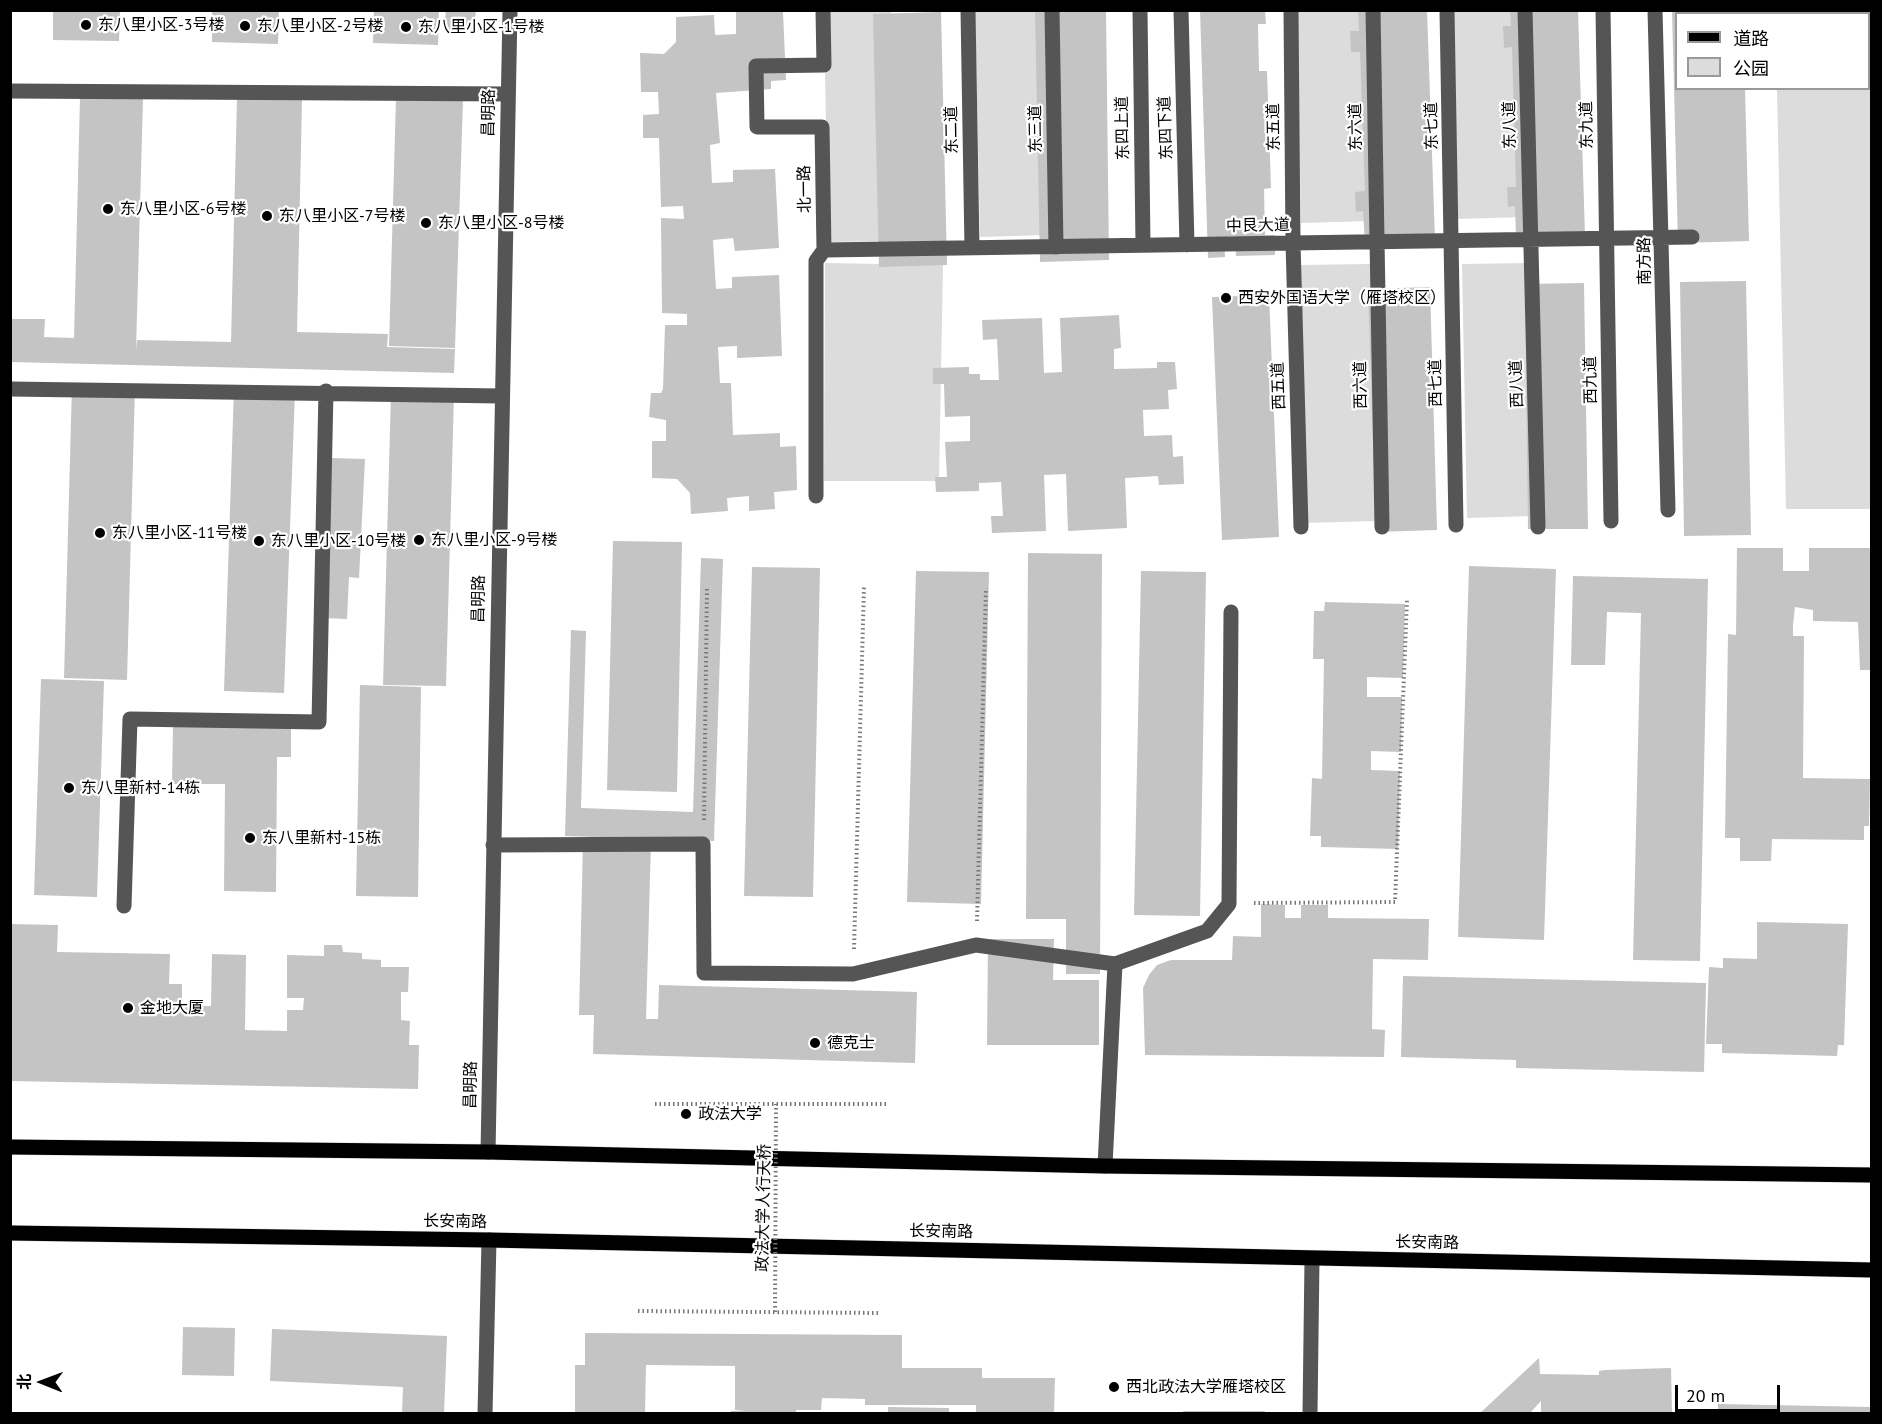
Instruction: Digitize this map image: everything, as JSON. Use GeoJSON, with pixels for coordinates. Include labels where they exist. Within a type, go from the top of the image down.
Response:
{"type":"FeatureCollection","features":[{"type":"Feature","properties":{"kind":"main road"},"geometry":{"type":"LineString","coordinates":[[10,1147],[488,1152],[1105,1166],[1872,1175]]}},
{"type":"Feature","properties":{"kind":"main road","name":"长安南路"},"geometry":{"type":"LineString","coordinates":[[10,1233],[489,1240],[1872,1270]]}},
{"type":"Feature","properties":{"kind":"street","name":"昌明路"},"geometry":{"type":"LineString","coordinates":[[488,1152],[510,10]]}},
{"type":"Feature","properties":{"kind":"street","name":"北一路"},"geometry":{"type":"LineString","coordinates":[[816,496],[816,261],[824,250],[822,127],[757,127],[756,66],[824,65],[823,10]]}},
{"type":"Feature","properties":{"kind":"street","name":"东二道"},"geometry":{"type":"LineString","coordinates":[[968,10],[972,248]]}},
{"type":"Feature","properties":{"kind":"street","name":"东三道"},"geometry":{"type":"LineString","coordinates":[[1052,10],[1056,247]]}},
{"type":"Feature","properties":{"kind":"street","name":"东四上道"},"geometry":{"type":"LineString","coordinates":[[1140,10],[1143,245]]}},
{"type":"Feature","properties":{"kind":"street","name":"东四下道"},"geometry":{"type":"LineString","coordinates":[[1181,10],[1187,245]]}},
{"type":"Feature","properties":{"kind":"street","name":"东五道"},"geometry":{"type":"LineString","coordinates":[[1291,10],[1293,243]]}},
{"type":"Feature","properties":{"kind":"street","name":"东六道"},"geometry":{"type":"LineString","coordinates":[[1373,10],[1376,242]]}},
{"type":"Feature","properties":{"kind":"street","name":"东七道"},"geometry":{"type":"LineString","coordinates":[[1447,10],[1452,241]]}},
{"type":"Feature","properties":{"kind":"street","name":"东八道"},"geometry":{"type":"LineString","coordinates":[[1525,10],[1531,239]]}},
{"type":"Feature","properties":{"kind":"street","name":"东九道"},"geometry":{"type":"LineString","coordinates":[[1603,10],[1607,238]]}},
{"type":"Feature","properties":{"kind":"street","name":"南方路"},"geometry":{"type":"LineString","coordinates":[[1655,10],[1663,238],[1668,510]]}},
{"type":"Feature","properties":{"kind":"street"},"geometry":{"type":"LineString","coordinates":[[10,90],[508,94]]}},
{"type":"Feature","properties":{"kind":"street","name":"中艮大道"},"geometry":{"type":"LineString","coordinates":[[824,250],[1692,237]]}},
{"type":"Feature","properties":{"kind":"street","name":"西九道"},"geometry":{"type":"LineString","coordinates":[[1607,238],[1611,521]]}},
{"type":"Feature","properties":{"kind":"street","name":"西八道"},"geometry":{"type":"LineString","coordinates":[[1531,239],[1538,527]]}},
{"type":"Feature","properties":{"kind":"street","name":"西七道"},"geometry":{"type":"LineString","coordinates":[[1452,241],[1456,525]]}},
{"type":"Feature","properties":{"kind":"street","name":"西六道"},"geometry":{"type":"LineString","coordinates":[[1376,242],[1382,527]]}},
{"type":"Feature","properties":{"kind":"street","name":"西五道"},"geometry":{"type":"LineString","coordinates":[[1293,243],[1301,527]]}},
{"type":"Feature","properties":{"kind":"street"},"geometry":{"type":"LineString","coordinates":[[10,389],[326,391],[501,396]]}},
{"type":"Feature","properties":{"kind":"street"},"geometry":{"type":"LineString","coordinates":[[124,906],[130,719],[319,722],[326,391]]}},
{"type":"Feature","properties":{"kind":"street"},"geometry":{"type":"LineString","coordinates":[[493,845],[703,844],[704,973],[853,974],[976,945],[1115,964],[1208,931],[1229,904],[1231,612]]}},
{"type":"Feature","properties":{"kind":"street"},"geometry":{"type":"LineString","coordinates":[[1105,1166],[1115,964]]}},
{"type":"Feature","properties":{"kind":"street"},"geometry":{"type":"LineString","coordinates":[[485,1413],[489,1240]]}},
{"type":"Feature","properties":{"kind":"street"},"geometry":{"type":"LineString","coordinates":[[1310,1413],[1312,1259]]}},
{"type":"Feature","properties":{"kind":"path"},"geometry":{"type":"LineString","coordinates":[[853,974],[864,587]]}},
{"type":"Feature","properties":{"kind":"path"},"geometry":{"type":"LineString","coordinates":[[703,844],[707,588]]}},
{"type":"Feature","properties":{"kind":"path"},"geometry":{"type":"LineString","coordinates":[[976,945],[986,588]]}},
{"type":"Feature","properties":{"kind":"path"},"geometry":{"type":"LineString","coordinates":[[1229,904],[1395,902],[1407,599]]}},
{"type":"Feature","properties":{"kind":"path"},"geometry":{"type":"LineString","coordinates":[[656,1104],[889,1104]]}},
{"type":"Feature","properties":{"kind":"path","name":"政法大学人行天桥"},"geometry":{"type":"LineString","coordinates":[[775,1312],[777,1104]]}},
{"type":"Feature","properties":{"kind":"path"},"geometry":{"type":"LineString","coordinates":[[638,1311],[879,1313]]}},
{"type":"Feature","properties":{"kind":"green space"},"geometry":{"type":"Polygon","coordinates":[[[824,11],[891,11],[896,241],[828,242],[824,11]]]}},
{"type":"Feature","properties":{"kind":"green space"},"geometry":{"type":"Polygon","coordinates":[[[975,11],[1042,11],[1046,235],[980,237],[975,11]]]}},
{"type":"Feature","properties":{"kind":"green space"},"geometry":{"type":"Polygon","coordinates":[[[1297,11],[1367,11],[1371,221],[1301,223],[1297,11]]]}},
{"type":"Feature","properties":{"kind":"green space"},"geometry":{"type":"Polygon","coordinates":[[[1451,11],[1522,11],[1526,217],[1455,219],[1451,11]]]}},
{"type":"Feature","properties":{"kind":"green space"},"geometry":{"type":"Polygon","coordinates":[[[1871,11],[1871,509],[1786,509],[1777,90],[1870,90],[1870,12],[1776,12],[1871,11]]]}},
{"type":"Feature","properties":{"kind":"green space"},"geometry":{"type":"Polygon","coordinates":[[[825,263],[943,265],[939,481],[824,481],[825,263]]]}},
{"type":"Feature","properties":{"kind":"green space"},"geometry":{"type":"Polygon","coordinates":[[[1529,263],[1534,516],[1467,518],[1462,264],[1529,263]]]}},
{"type":"Feature","properties":{"kind":"green space"},"geometry":{"type":"Polygon","coordinates":[[[1371,264],[1376,521],[1305,523],[1300,265],[1371,264]]]}},
{"type":"Feature","properties":{"kind":"building","name":"东八里小区-3号楼"},"geometry":{"type":"Polygon","coordinates":[[[53,10],[120,10],[119,41],[53,40],[53,10]]]}},
{"type":"Feature","properties":{"kind":"building","name":"东八里小区-2号楼"},"geometry":{"type":"Polygon","coordinates":[[[212,10],[279,10],[278,44],[212,42],[212,10]]]}},
{"type":"Feature","properties":{"kind":"building","name":"东八里小区-1号楼"},"geometry":{"type":"Polygon","coordinates":[[[374,10],[439,10],[438,45],[373,43],[374,10]]]}},
{"type":"Feature","properties":{"kind":"building"},"geometry":{"type":"Polygon","coordinates":[[[446,10],[476,10],[474,32],[444,30],[446,10]]]}},
{"type":"Feature","properties":{"kind":"building"},"geometry":{"type":"Polygon","coordinates":[[[1035,10],[1106,10],[1109,260],[1040,262],[1035,10]]]}},
{"type":"Feature","properties":{"kind":"building"},"geometry":{"type":"Polygon","coordinates":[[[1200,10],[1265,10],[1266,24],[1258,24],[1259,71],[1267,71],[1271,188],[1264,189],[1265,235],[1275,235],[1275,255],[1236,256],[1235,236],[1224,237],[1225,257],[1208,258],[1200,10]]]}},
{"type":"Feature","properties":{"kind":"building"},"geometry":{"type":"Polygon","coordinates":[[[1358,10],[1427,10],[1435,240],[1365,242],[1363,211],[1356,212],[1355,192],[1365,191],[1360,52],[1351,52],[1350,31],[1359,31],[1358,10]]]}},
{"type":"Feature","properties":{"kind":"building"},"geometry":{"type":"Polygon","coordinates":[[[1510,10],[1578,10],[1585,236],[1516,238],[1515,206],[1508,207],[1507,187],[1516,187],[1512,47],[1504,48],[1503,26],[1511,26],[1510,10]]]}},
{"type":"Feature","properties":{"kind":"building"},"geometry":{"type":"Polygon","coordinates":[[[1672,10],[1742,10],[1742,12],[1675,12],[1675,90],[1745,90],[1749,241],[1678,243],[1672,10]]]}},
{"type":"Feature","properties":{"kind":"building"},"geometry":{"type":"Polygon","coordinates":[[[736,12],[783,12],[786,80],[771,81],[771,89],[716,93],[720,143],[710,145],[712,183],[733,182],[733,170],[775,169],[779,248],[735,251],[733,238],[713,240],[716,289],[732,288],[732,277],[779,275],[782,356],[737,358],[737,346],[718,347],[720,383],[731,383],[733,435],[780,433],[780,447],[796,446],[797,490],[774,492],[775,509],[749,511],[749,496],[727,498],[728,511],[691,514],[690,493],[677,479],[652,478],[652,441],[666,441],[666,420],[649,417],[651,393],[661,393],[663,389],[665,325],[687,325],[687,314],[662,313],[661,218],[684,219],[683,206],[661,207],[659,138],[643,138],[643,115],[659,114],[658,92],[641,92],[640,53],[664,54],[676,42],[676,17],[714,15],[715,35],[736,34],[736,12]]]}},
{"type":"Feature","properties":{"kind":"building"},"geometry":{"type":"Polygon","coordinates":[[[941,12],[947,265],[879,267],[873,14],[941,12]]]}},
{"type":"Feature","properties":{"kind":"building"},"geometry":{"type":"Polygon","coordinates":[[[80,98],[143,99],[136,350],[137,340],[231,342],[237,98],[302,100],[297,332],[388,334],[387,347],[455,349],[454,373],[10,362],[10,319],[45,319],[44,337],[74,338],[80,98]]]}},
{"type":"Feature","properties":{"kind":"building","name":"东八里小区-8号楼"},"geometry":{"type":"Polygon","coordinates":[[[396,98],[463,100],[455,348],[389,346],[396,98]]]}},
{"type":"Feature","properties":{"kind":"building"},"geometry":{"type":"Polygon","coordinates":[[[1746,281],[1751,535],[1684,536],[1680,282],[1746,281]]]}},
{"type":"Feature","properties":{"kind":"building"},"geometry":{"type":"Polygon","coordinates":[[[1584,283],[1588,529],[1528,529],[1525,284],[1584,283]]]}},
{"type":"Feature","properties":{"kind":"building"},"geometry":{"type":"Polygon","coordinates":[[[1430,287],[1437,530],[1376,532],[1368,289],[1430,287]]]}},
{"type":"Feature","properties":{"kind":"building"},"geometry":{"type":"Polygon","coordinates":[[[1269,295],[1279,537],[1222,540],[1212,297],[1269,295]]]}},
{"type":"Feature","properties":{"kind":"building"},"geometry":{"type":"Polygon","coordinates":[[[1119,315],[1121,348],[1114,349],[1114,369],[1157,368],[1157,362],[1175,362],[1177,389],[1168,390],[1169,409],[1143,410],[1144,436],[1172,435],[1173,457],[1183,456],[1184,484],[1159,485],[1158,476],[1125,478],[1127,528],[1068,531],[1066,474],[1044,475],[1046,531],[992,533],[991,516],[1003,516],[1001,482],[979,483],[979,491],[936,492],[935,477],[947,477],[945,442],[970,441],[970,416],[945,417],[944,384],[933,384],[933,368],[969,367],[969,374],[980,374],[980,380],[999,380],[997,339],[983,340],[982,320],[1042,318],[1044,373],[1062,372],[1060,318],[1119,315]]]}},
{"type":"Feature","properties":{"kind":"building","name":"东八里小区-11号楼"},"geometry":{"type":"Polygon","coordinates":[[[72,385],[135,387],[127,680],[64,678],[72,385]]]}},
{"type":"Feature","properties":{"kind":"building","name":"东八里小区-10号楼"},"geometry":{"type":"Polygon","coordinates":[[[234,388],[295,391],[284,693],[224,691],[234,388]]]}},
{"type":"Feature","properties":{"kind":"building","name":"东八里小区-9号楼"},"geometry":{"type":"Polygon","coordinates":[[[391,393],[454,395],[446,686],[383,685],[391,393]]]}},
{"type":"Feature","properties":{"kind":"building"},"geometry":{"type":"Polygon","coordinates":[[[331,458],[365,459],[359,578],[349,577],[347,619],[323,618],[331,458]]]}},
{"type":"Feature","properties":{"kind":"building"},"geometry":{"type":"Polygon","coordinates":[[[613,541],[682,542],[677,792],[607,790],[613,541]]]}},
{"type":"Feature","properties":{"kind":"building"},"geometry":{"type":"Polygon","coordinates":[[[1737,548],[1783,548],[1783,571],[1809,571],[1809,548],[1872,548],[1872,670],[1860,670],[1858,622],[1813,621],[1813,610],[1795,607],[1793,625],[1793,636],[1804,636],[1803,778],[1870,779],[1869,826],[1864,826],[1864,840],[1772,839],[1771,861],[1740,861],[1740,838],[1725,838],[1728,634],[1736,635],[1737,548]]]}},
{"type":"Feature","properties":{"kind":"building"},"geometry":{"type":"Polygon","coordinates":[[[1028,553],[1102,554],[1100,974],[1066,974],[1066,919],[1026,919],[1028,553]]]}},
{"type":"Feature","properties":{"kind":"building"},"geometry":{"type":"Polygon","coordinates":[[[701,558],[723,559],[714,841],[565,836],[571,630],[586,631],[581,808],[693,812],[701,558]]]}},
{"type":"Feature","properties":{"kind":"building"},"geometry":{"type":"Polygon","coordinates":[[[1469,566],[1556,569],[1544,940],[1458,937],[1469,566]]]}},
{"type":"Feature","properties":{"kind":"building"},"geometry":{"type":"Polygon","coordinates":[[[752,567],[820,568],[813,897],[744,896],[752,567]]]}},
{"type":"Feature","properties":{"kind":"building"},"geometry":{"type":"Polygon","coordinates":[[[916,571],[989,572],[981,904],[907,902],[916,571]]]}},
{"type":"Feature","properties":{"kind":"building"},"geometry":{"type":"Polygon","coordinates":[[[1141,571],[1206,572],[1200,916],[1134,915],[1141,571]]]}},
{"type":"Feature","properties":{"kind":"building"},"geometry":{"type":"Polygon","coordinates":[[[1573,576],[1708,579],[1700,961],[1633,960],[1641,613],[1607,612],[1605,665],[1571,665],[1573,576]]]}},
{"type":"Feature","properties":{"kind":"building"},"geometry":{"type":"Polygon","coordinates":[[[1325,602],[1405,604],[1403,678],[1367,677],[1367,697],[1402,697],[1401,752],[1371,751],[1371,770],[1400,771],[1398,849],[1321,847],[1321,836],[1310,836],[1312,778],[1322,779],[1324,659],[1313,659],[1314,611],[1324,611],[1325,602]]]}},
{"type":"Feature","properties":{"kind":"building","name":"东八里新村-14栋"},"geometry":{"type":"Polygon","coordinates":[[[41,679],[104,681],[97,897],[34,895],[41,679]]]}},
{"type":"Feature","properties":{"kind":"building"},"geometry":{"type":"Polygon","coordinates":[[[360,685],[421,687],[418,897],[356,896],[360,685]]]}},
{"type":"Feature","properties":{"kind":"building","name":"东八里新村-15栋"},"geometry":{"type":"Polygon","coordinates":[[[173,725],[291,726],[291,757],[277,757],[276,892],[224,891],[225,784],[172,784],[173,725]]]}},
{"type":"Feature","properties":{"kind":"building"},"geometry":{"type":"Polygon","coordinates":[[[583,840],[651,842],[646,1019],[658,1019],[659,985],[917,992],[915,1063],[593,1054],[594,1015],[579,1015],[583,840]]]}},
{"type":"Feature","properties":{"kind":"building"},"geometry":{"type":"Polygon","coordinates":[[[1261,904],[1285,905],[1285,918],[1301,918],[1301,905],[1328,905],[1328,918],[1429,919],[1428,960],[1373,959],[1372,1029],[1385,1030],[1384,1057],[1145,1055],[1143,988],[1149,975],[1157,965],[1171,960],[1232,960],[1233,936],[1261,937],[1261,904]]]}},
{"type":"Feature","properties":{"kind":"building"},"geometry":{"type":"Polygon","coordinates":[[[1757,922],[1848,924],[1844,1045],[1838,1045],[1837,1056],[1722,1053],[1722,1044],[1706,1044],[1709,967],[1723,968],[1723,958],[1757,959],[1757,922]]]}},
{"type":"Feature","properties":{"kind":"building","name":"金地大厦"},"geometry":{"type":"Polygon","coordinates":[[[10,924],[58,925],[57,952],[170,954],[169,984],[182,984],[182,1006],[211,1006],[212,954],[246,955],[245,1030],[287,1031],[287,1010],[303,1010],[304,998],[287,998],[287,955],[324,956],[324,945],[342,945],[343,952],[362,953],[362,959],[381,960],[381,967],[409,967],[408,992],[401,992],[401,1020],[410,1021],[409,1045],[419,1045],[418,1089],[10,1081],[10,924]]]}},
{"type":"Feature","properties":{"kind":"building"},"geometry":{"type":"Polygon","coordinates":[[[988,939],[1054,939],[1053,980],[1099,980],[1099,1045],[987,1045],[988,939]]]}},
{"type":"Feature","properties":{"kind":"building"},"geometry":{"type":"Polygon","coordinates":[[[1403,976],[1706,983],[1704,1072],[1516,1068],[1516,1060],[1401,1057],[1403,976]]]}},
{"type":"Feature","properties":{"kind":"building"},"geometry":{"type":"Polygon","coordinates":[[[183,1327],[235,1328],[234,1376],[182,1375],[183,1327]]]}},
{"type":"Feature","properties":{"kind":"building"},"geometry":{"type":"Polygon","coordinates":[[[272,1329],[447,1336],[444,1414],[402,1414],[403,1387],[270,1381],[272,1329]]]}},
{"type":"Feature","properties":{"kind":"building"},"geometry":{"type":"Polygon","coordinates":[[[585,1333],[902,1335],[902,1368],[982,1368],[982,1378],[1055,1378],[1054,1414],[976,1414],[976,1405],[865,1405],[865,1399],[822,1398],[821,1410],[796,1410],[796,1414],[731,1414],[731,1411],[746,1411],[735,1410],[735,1366],[646,1365],[645,1414],[575,1414],[575,1365],[585,1365],[585,1333]]]}},
{"type":"Feature","properties":{"kind":"building"},"geometry":{"type":"Polygon","coordinates":[[[1539,1358],[1540,1374],[1599,1375],[1599,1371],[1605,1370],[1671,1368],[1672,1414],[1541,1414],[1541,1401],[1529,1414],[1479,1414],[1539,1358]]]}},
{"type":"Feature","properties":{"kind":"building"},"geometry":{"type":"Polygon","coordinates":[[[1718,1404],[1872,1407],[1872,1414],[1718,1414],[1718,1404]]]}},
{"type":"Feature","properties":{"kind":"building"},"geometry":{"type":"Polygon","coordinates":[[[888,1407],[949,1408],[949,1414],[888,1414],[888,1407]]]}},
{"type":"Feature","properties":{"kind":"building"},"geometry":{"type":"Polygon","coordinates":[[[1183,1411],[1265,1411],[1265,1414],[1183,1414],[1183,1411]]]}},
{"type":"Feature","properties":{"kind":"place","name":"东八里小区-3号楼"},"geometry":{"type":"Point","coordinates":[86,25]}},
{"type":"Feature","properties":{"kind":"place","name":"东八里小区-2号楼"},"geometry":{"type":"Point","coordinates":[245,26]}},
{"type":"Feature","properties":{"kind":"place","name":"东八里小区-1号楼"},"geometry":{"type":"Point","coordinates":[406,27]}},
{"type":"Feature","properties":{"kind":"place","name":"东八里小区-6号楼"},"geometry":{"type":"Point","coordinates":[108,209]}},
{"type":"Feature","properties":{"kind":"place","name":"东八里小区-7号楼"},"geometry":{"type":"Point","coordinates":[267,216]}},
{"type":"Feature","properties":{"kind":"place","name":"东八里小区-8号楼"},"geometry":{"type":"Point","coordinates":[426,223]}},
{"type":"Feature","properties":{"kind":"place","name":"西安外国语大学（雁塔校区）"},"geometry":{"type":"Point","coordinates":[1226,298]}},
{"type":"Feature","properties":{"kind":"place","name":"东八里小区-11号楼"},"geometry":{"type":"Point","coordinates":[100,533]}},
{"type":"Feature","properties":{"kind":"place","name":"东八里小区-9号楼"},"geometry":{"type":"Point","coordinates":[419,540]}},
{"type":"Feature","properties":{"kind":"place","name":"东八里小区-10号楼"},"geometry":{"type":"Point","coordinates":[259,541]}},
{"type":"Feature","properties":{"kind":"place","name":"东八里新村-14栋"},"geometry":{"type":"Point","coordinates":[69,788]}},
{"type":"Feature","properties":{"kind":"place","name":"东八里新村-15栋"},"geometry":{"type":"Point","coordinates":[250,838]}},
{"type":"Feature","properties":{"kind":"place","name":"金地大厦"},"geometry":{"type":"Point","coordinates":[128,1008]}},
{"type":"Feature","properties":{"kind":"place","name":"德克士"},"geometry":{"type":"Point","coordinates":[815,1043]}},
{"type":"Feature","properties":{"kind":"place","name":"政法大学"},"geometry":{"type":"Point","coordinates":[686,1114]}},
{"type":"Feature","properties":{"kind":"place","name":"西北政法大学雁塔校区"},"geometry":{"type":"Point","coordinates":[1114,1387]}}]}
